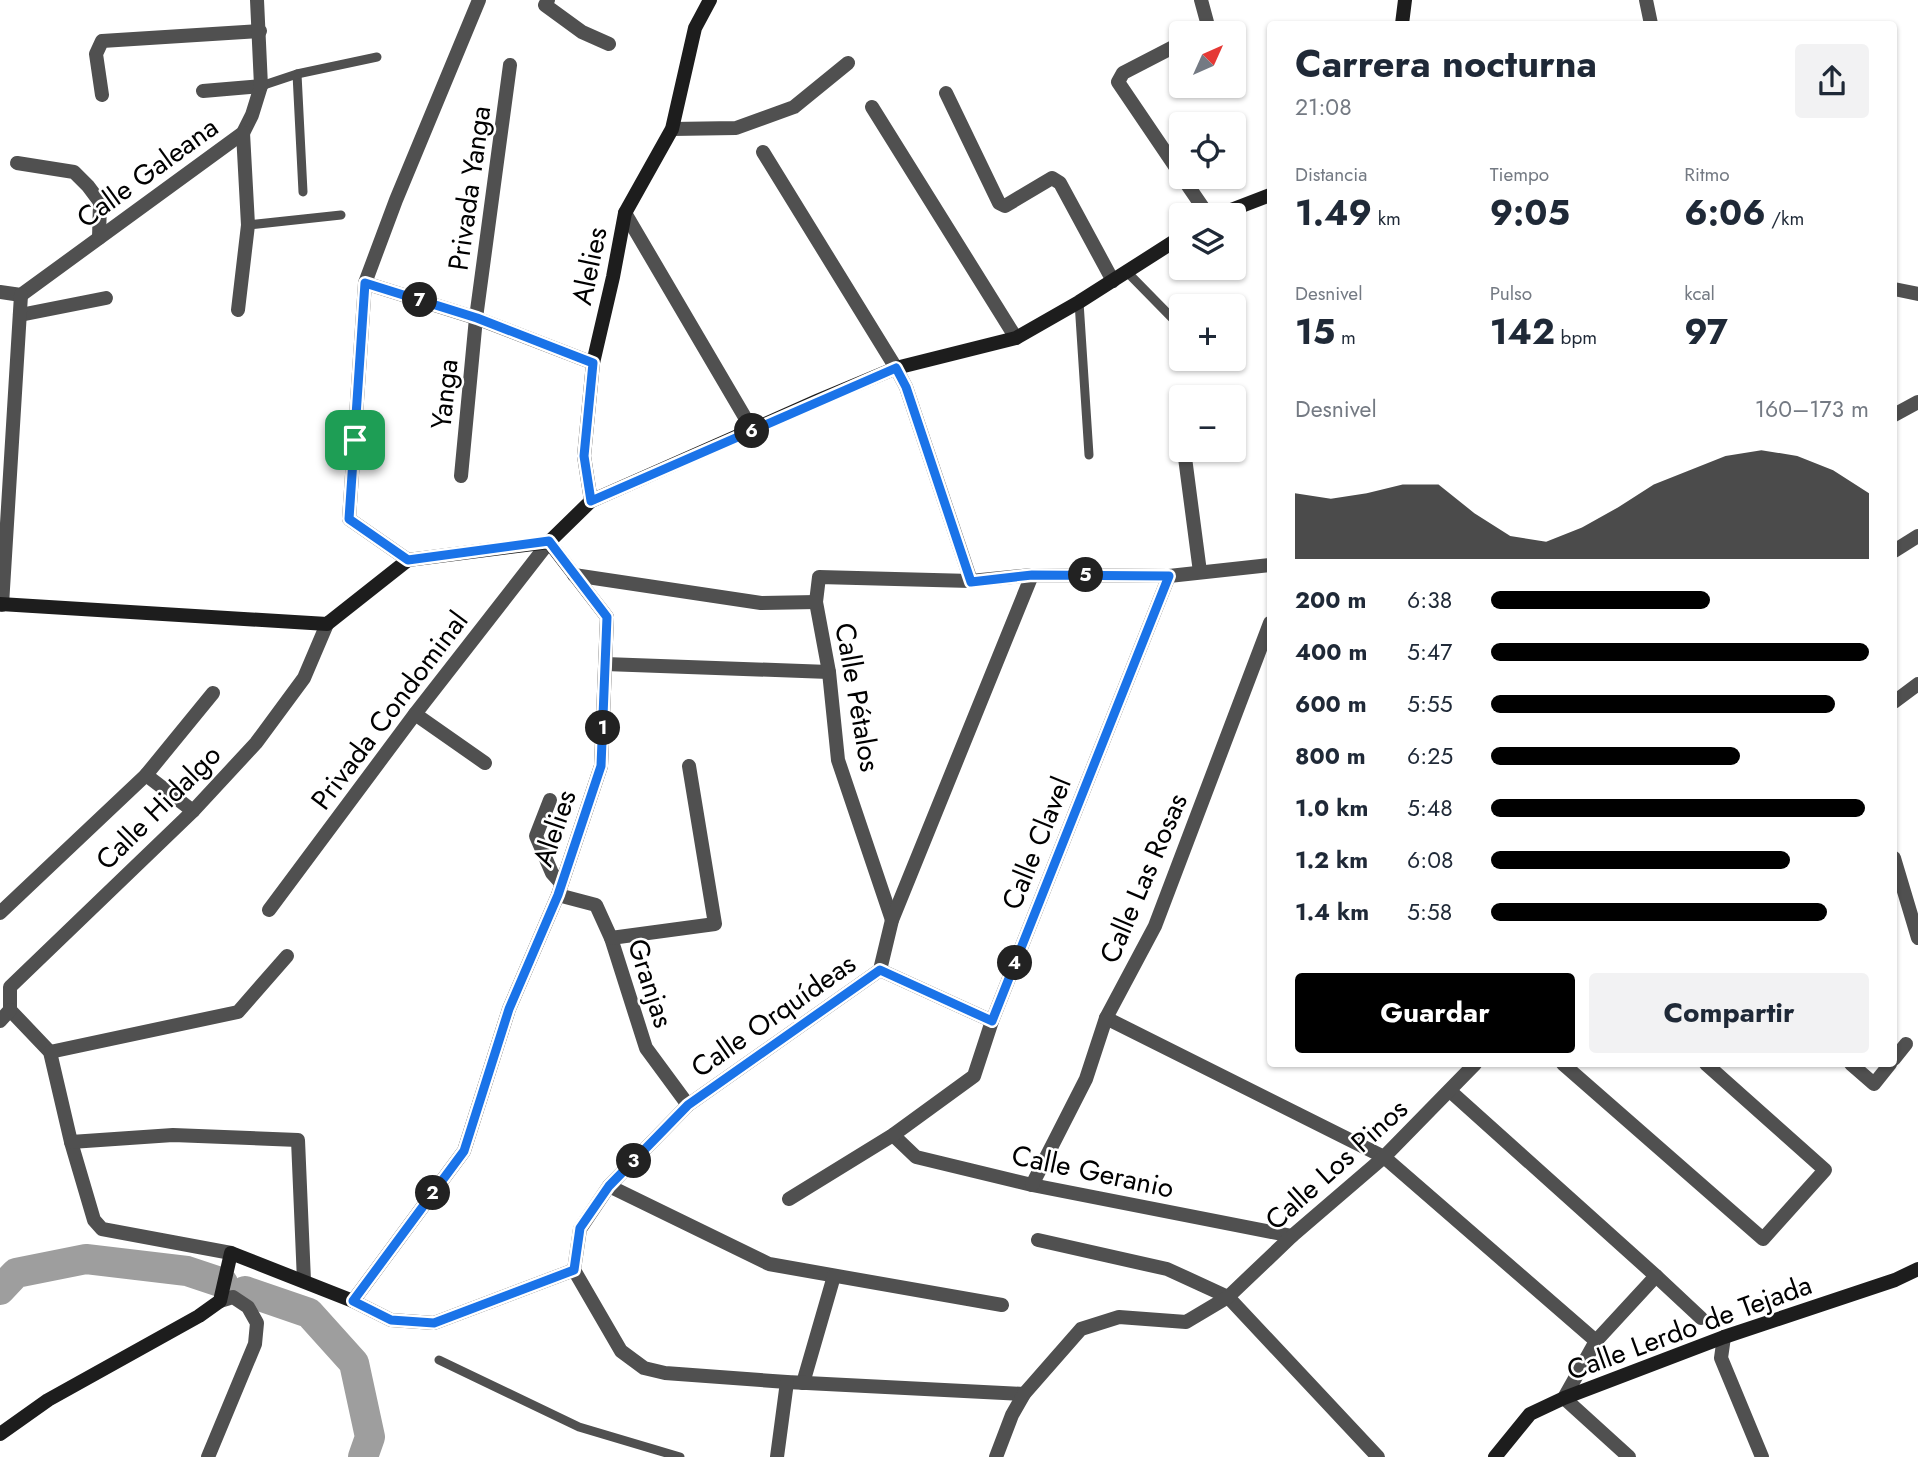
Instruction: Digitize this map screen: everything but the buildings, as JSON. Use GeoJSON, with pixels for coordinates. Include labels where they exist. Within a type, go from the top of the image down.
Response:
{"type":"FeatureCollection","features":[{"type":"Feature","properties":{"kind":"street","name":"Calle Galeana"},"geometry":{"type":"LineString","coordinates":[[21,295],[243,133],[261,86],[257,0]]}},
{"type":"Feature","properties":{"kind":"street"},"geometry":{"type":"LineString","coordinates":[[408,560],[349,519],[365,283],[479,0]]}},
{"type":"Feature","properties":{"kind":"street","name":"Alelies"},"geometry":{"type":"LineString","coordinates":[[591,501],[584,456],[593,363],[625,213],[672,129],[695,28],[710,0]]}},
{"type":"Feature","properties":{"kind":"street"},"geometry":{"type":"LineString","coordinates":[[1201,0],[1207,21]]}},
{"type":"Feature","properties":{"kind":"street"},"geometry":{"type":"LineString","coordinates":[[1402,21],[1405,0]]}},
{"type":"Feature","properties":{"kind":"street"},"geometry":{"type":"LineString","coordinates":[[1646,0],[1650,21]]}},
{"type":"Feature","properties":{"kind":"street"},"geometry":{"type":"LineString","coordinates":[[547,3],[582,32],[609,44]]}},
{"type":"Feature","properties":{"kind":"street"},"geometry":{"type":"LineString","coordinates":[[102,95],[96,54],[102,41],[260,31]]}},
{"type":"Feature","properties":{"kind":"street"},"geometry":{"type":"LineString","coordinates":[[1169,49],[1123,73],[1118,82],[1169,157]]}},
{"type":"Feature","properties":{"kind":"street"},"geometry":{"type":"LineString","coordinates":[[672,129],[736,128],[794,107],[848,63]]}},
{"type":"Feature","properties":{"kind":"street","name":"Privada Yanga"},"geometry":{"type":"LineString","coordinates":[[477,318],[510,65]]}},
{"type":"Feature","properties":{"kind":"street"},"geometry":{"type":"LineString","coordinates":[[203,91],[261,86]]}},
{"type":"Feature","properties":{"kind":"street"},"geometry":{"type":"LineString","coordinates":[[946,93],[999,203],[1005,206],[1052,178],[1060,183],[1113,281]]}},
{"type":"Feature","properties":{"kind":"street"},"geometry":{"type":"LineString","coordinates":[[872,107],[1016,338]]}},
{"type":"Feature","properties":{"kind":"street"},"geometry":{"type":"LineString","coordinates":[[238,310],[248,225],[243,133]]}},
{"type":"Feature","properties":{"kind":"street"},"geometry":{"type":"LineString","coordinates":[[763,152],[906,387],[971,582]]}},
{"type":"Feature","properties":{"kind":"street"},"geometry":{"type":"LineString","coordinates":[[17,163],[74,172],[100,202],[99,238]]}},
{"type":"Feature","properties":{"kind":"street"},"geometry":{"type":"LineString","coordinates":[[1246,204],[1267,196]]}},
{"type":"Feature","properties":{"kind":"street"},"geometry":{"type":"LineString","coordinates":[[625,213],[753,431]]}},
{"type":"Feature","properties":{"kind":"street"},"geometry":{"type":"LineString","coordinates":[[0,292],[21,295],[1,605],[327,624],[408,560],[549,541],[591,501],[896,368],[1016,338],[1169,245]]}},
{"type":"Feature","properties":{"kind":"street"},"geometry":{"type":"LineString","coordinates":[[365,283],[477,318],[593,363]]}},
{"type":"Feature","properties":{"kind":"street"},"geometry":{"type":"LineString","coordinates":[[1897,290],[1918,294]]}},
{"type":"Feature","properties":{"kind":"street"},"geometry":{"type":"LineString","coordinates":[[20,315],[106,298]]}},
{"type":"Feature","properties":{"kind":"street","name":"Yanga"},"geometry":{"type":"LineString","coordinates":[[461,476],[477,318]]}},
{"type":"Feature","properties":{"kind":"street"},"geometry":{"type":"LineString","coordinates":[[1897,413],[1918,402]]}},
{"type":"Feature","properties":{"kind":"street"},"geometry":{"type":"LineString","coordinates":[[1186,462],[1200,572]]}},
{"type":"Feature","properties":{"kind":"street"},"geometry":{"type":"LineString","coordinates":[[1897,549],[1918,536]]}},
{"type":"Feature","properties":{"kind":"street","name":"Alelies"},"geometry":{"type":"LineString","coordinates":[[353,1301],[464,1151],[509,1009],[560,889],[601,766],[607,617],[549,541]]}},
{"type":"Feature","properties":{"kind":"street","name":"Privada Condominal"},"geometry":{"type":"LineString","coordinates":[[269,910],[415,714],[549,541]]}},
{"type":"Feature","properties":{"kind":"street"},"geometry":{"type":"LineString","coordinates":[[574,575],[761,603],[817,602],[819,577],[971,582],[1032,575],[1169,576],[1267,565]]}},
{"type":"Feature","properties":{"kind":"street","name":"Calle Orquídeas"},"geometry":{"type":"LineString","coordinates":[[574,1270],[580,1228],[609,1186],[688,1105],[880,970],[892,920],[1032,575]]}},
{"type":"Feature","properties":{"kind":"street","name":"Calle Clavel"},"geometry":{"type":"LineString","coordinates":[[789,1199],[893,1135],[974,1076],[992,1021],[1169,576]]}},
{"type":"Feature","properties":{"kind":"street","name":"Calle Pétalos"},"geometry":{"type":"LineString","coordinates":[[817,602],[829,672],[838,760],[892,920]]}},
{"type":"Feature","properties":{"kind":"street","name":"Calle Hidalgo"},"geometry":{"type":"LineString","coordinates":[[5,1015],[10,987],[192,811],[256,743],[304,678],[327,624]]}},
{"type":"Feature","properties":{"kind":"street","name":"Calle Las Rosas"},"geometry":{"type":"LineString","coordinates":[[1032,1185],[1086,1079],[1106,1018],[1155,926],[1267,631]]}},
{"type":"Feature","properties":{"kind":"street"},"geometry":{"type":"LineString","coordinates":[[605,664],[829,672]]}},
{"type":"Feature","properties":{"kind":"street"},"geometry":{"type":"LineString","coordinates":[[1897,700],[1918,684]]}},
{"type":"Feature","properties":{"kind":"street"},"geometry":{"type":"LineString","coordinates":[[0,913],[146,775],[213,693]]}},
{"type":"Feature","properties":{"kind":"street"},"geometry":{"type":"LineString","coordinates":[[415,714],[485,763]]}},
{"type":"Feature","properties":{"kind":"street"},"geometry":{"type":"LineString","coordinates":[[611,938],[715,924],[690,766]]}},
{"type":"Feature","properties":{"kind":"street"},"geometry":{"type":"LineString","coordinates":[[146,775],[192,811]]}},
{"type":"Feature","properties":{"kind":"street"},"geometry":{"type":"LineString","coordinates":[[550,800],[536,836],[560,889]]}},
{"type":"Feature","properties":{"kind":"street"},"geometry":{"type":"LineString","coordinates":[[1897,868],[1918,938]]}},
{"type":"Feature","properties":{"kind":"street","name":"Granjas"},"geometry":{"type":"LineString","coordinates":[[560,889],[596,905],[611,938],[646,1048],[688,1105]]}},
{"type":"Feature","properties":{"kind":"street"},"geometry":{"type":"LineString","coordinates":[[50,1052],[238,1012],[286,956]]}},
{"type":"Feature","properties":{"kind":"street"},"geometry":{"type":"LineString","coordinates":[[880,970],[992,1021]]}},
{"type":"Feature","properties":{"kind":"street"},"geometry":{"type":"LineString","coordinates":[[5,1015],[50,1052],[94,1220],[102,1229],[231,1253],[353,1301],[391,1320],[434,1323],[574,1270],[621,1350],[644,1368],[666,1373],[787,1382],[1024,1394]]}},
{"type":"Feature","properties":{"kind":"street"},"geometry":{"type":"LineString","coordinates":[[1106,1018],[1384,1157],[1596,1341]]}},
{"type":"Feature","properties":{"kind":"street"},"geometry":{"type":"LineString","coordinates":[[1897,1055],[1906,1044]]}},
{"type":"Feature","properties":{"kind":"street","name":"Calle Los Pinos"},"geometry":{"type":"LineString","coordinates":[[996,1457],[1012,1415],[1024,1394],[1081,1329],[1119,1317],[1185,1322],[1228,1297],[1292,1236],[1384,1157],[1472,1067]]}},
{"type":"Feature","properties":{"kind":"street"},"geometry":{"type":"LineString","coordinates":[[1566,1067],[1763,1239],[1825,1170],[1709,1067]]}},
{"type":"Feature","properties":{"kind":"street"},"geometry":{"type":"LineString","coordinates":[[1854,1067],[1874,1084],[1888,1067]]}},
{"type":"Feature","properties":{"kind":"street"},"geometry":{"type":"LineString","coordinates":[[1450,1091],[1701,1318]]}},
{"type":"Feature","properties":{"kind":"street","name":"Calle Geranio"},"geometry":{"type":"LineString","coordinates":[[893,1135],[916,1157],[1032,1185],[1292,1236]]}},
{"type":"Feature","properties":{"kind":"street"},"geometry":{"type":"LineString","coordinates":[[72,1142],[173,1136],[298,1140],[304,1281]]}},
{"type":"Feature","properties":{"kind":"street"},"geometry":{"type":"LineString","coordinates":[[609,1186],[769,1264],[1002,1305]]}},
{"type":"Feature","properties":{"kind":"street"},"geometry":{"type":"LineString","coordinates":[[1038,1240],[1167,1269],[1228,1297],[1378,1457]]}},
{"type":"Feature","properties":{"kind":"street"},"geometry":{"type":"LineString","coordinates":[[220,1301],[231,1253]]}},
{"type":"Feature","properties":{"kind":"street","name":"Calle Lerdo de Tejada"},"geometry":{"type":"LineString","coordinates":[[1495,1457],[1530,1414],[1564,1398],[1724,1337],[1895,1280],[1918,1269]]}},
{"type":"Feature","properties":{"kind":"street"},"geometry":{"type":"LineString","coordinates":[[803,1383],[834,1276]]}},
{"type":"Feature","properties":{"kind":"street"},"geometry":{"type":"LineString","coordinates":[[1629,1457],[1564,1398],[1596,1341],[1656,1276]]}},
{"type":"Feature","properties":{"kind":"street"},"geometry":{"type":"LineString","coordinates":[[0,1434],[48,1400],[199,1316],[220,1301],[233,1297],[248,1307],[257,1322],[255,1344],[208,1457]]}},
{"type":"Feature","properties":{"kind":"street"},"geometry":{"type":"LineString","coordinates":[[1724,1337],[1721,1358],[1762,1457]]}},
{"type":"Feature","properties":{"kind":"street"},"geometry":{"type":"LineString","coordinates":[[777,1457],[787,1382]]}},
{"type":"Feature","properties":{"kind":"lane"},"geometry":{"type":"LineString","coordinates":[[261,86],[297,74],[377,57]]}},
{"type":"Feature","properties":{"kind":"lane"},"geometry":{"type":"LineString","coordinates":[[297,74],[303,192]]}},
{"type":"Feature","properties":{"kind":"lane"},"geometry":{"type":"LineString","coordinates":[[248,225],[341,215]]}},
{"type":"Feature","properties":{"kind":"lane"},"geometry":{"type":"LineString","coordinates":[[1127,272],[1169,315]]}},
{"type":"Feature","properties":{"kind":"lane"},"geometry":{"type":"LineString","coordinates":[[1079,302],[1089,455]]}},
{"type":"Feature","properties":{"kind":"lane"},"geometry":{"type":"LineString","coordinates":[[439,1360],[579,1427],[680,1457]]}},
{"type":"Feature","properties":{"kind":"waterway"},"geometry":{"type":"LineString","coordinates":[[0,1290],[16,1273],[86,1259],[187,1271],[223,1283]]}},
{"type":"Feature","properties":{"kind":"waterway"},"geometry":{"type":"LineString","coordinates":[[245,1291],[309,1313],[354,1363],[370,1437],[363,1457]]}},
{"type":"Feature","properties":{"kind":"route"},"geometry":{"type":"LineString","coordinates":[[365,283],[477,318],[593,363],[584,456],[591,501],[896,368],[906,387],[971,582],[1032,575],[1169,576],[992,1021],[880,970],[688,1105],[609,1186],[580,1228],[574,1270],[434,1323],[391,1320],[353,1301],[464,1151],[509,1009],[558,895],[601,766],[607,617],[549,541],[408,560],[349,519],[355,440],[365,283]]}}]}
